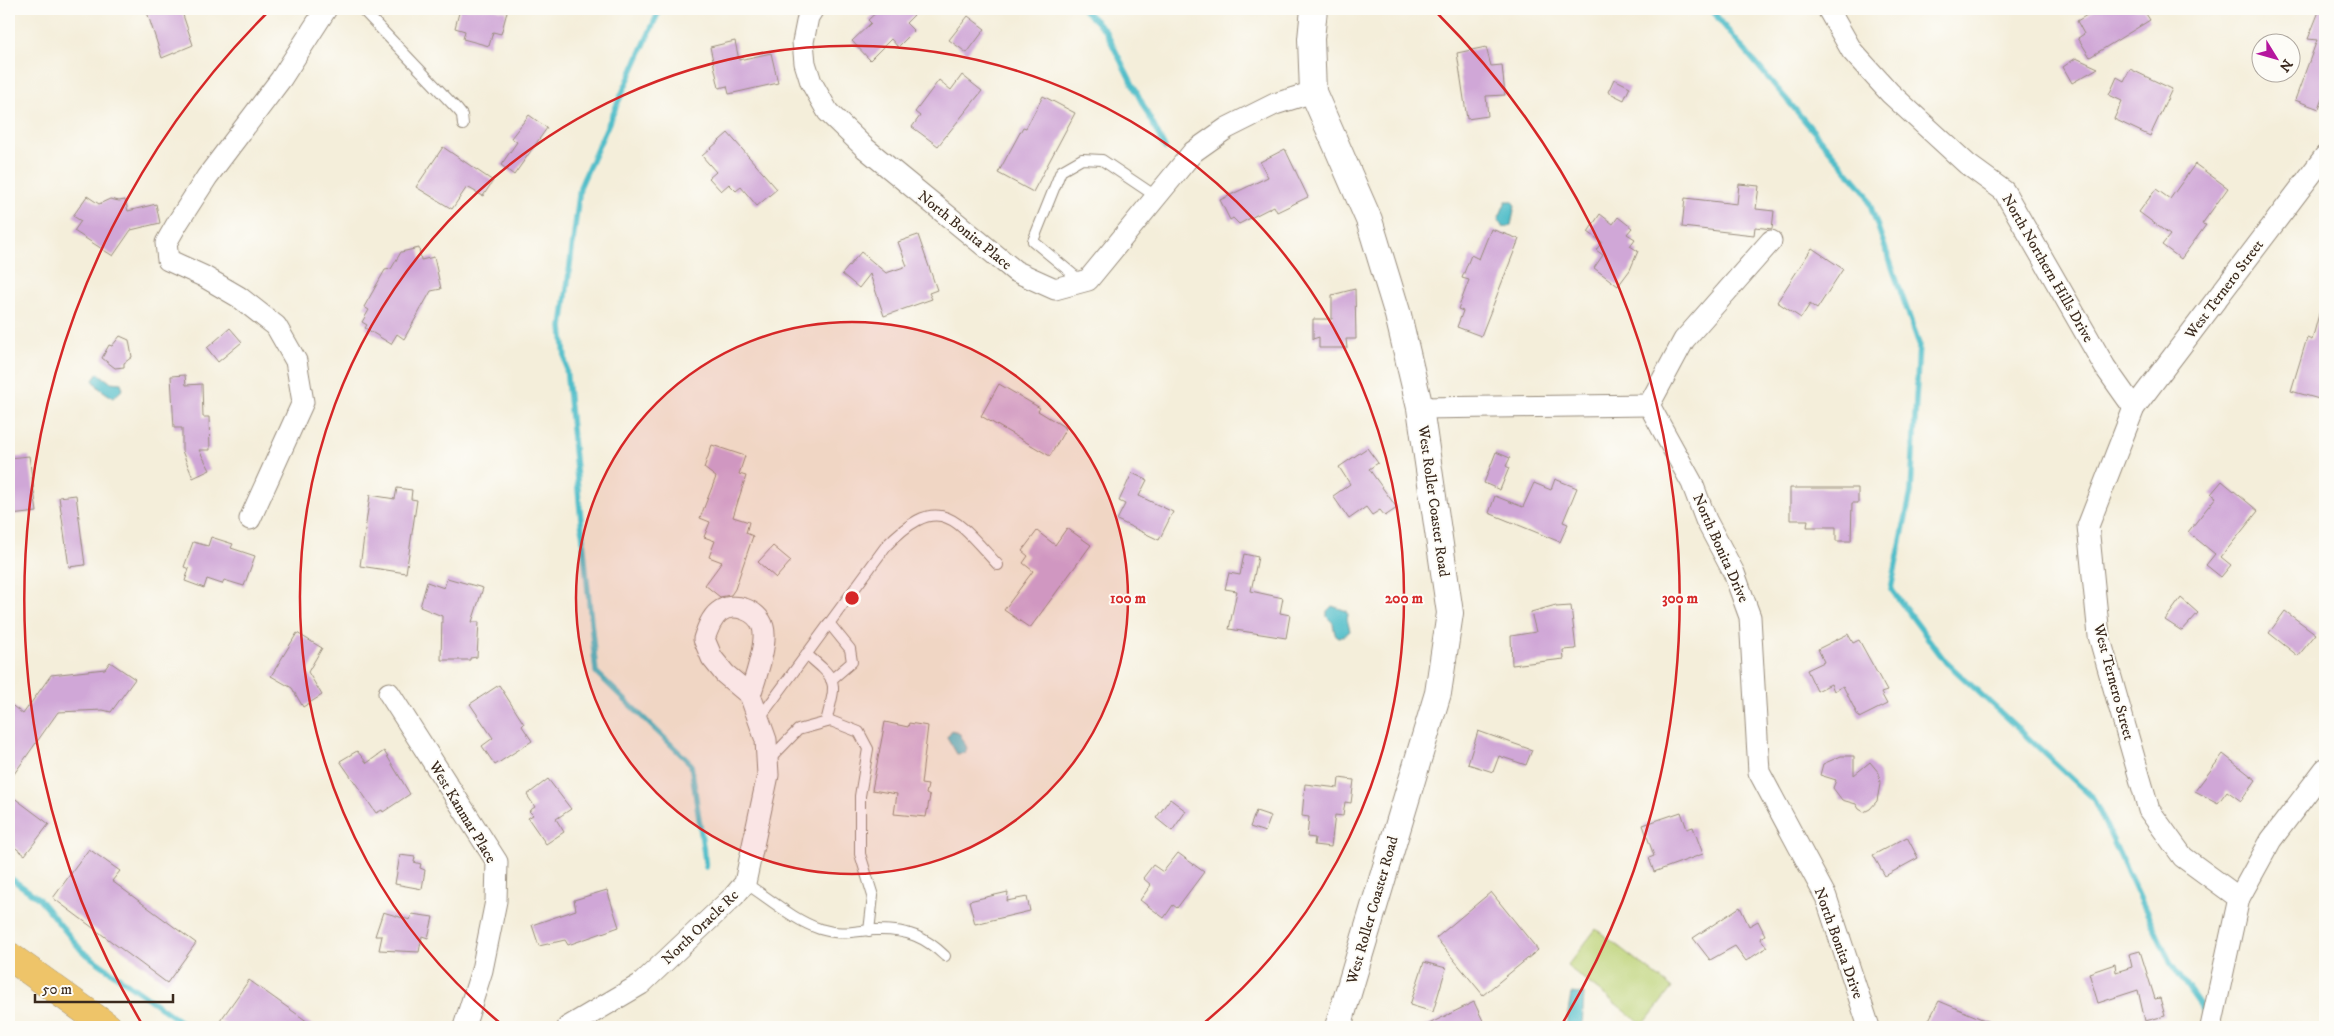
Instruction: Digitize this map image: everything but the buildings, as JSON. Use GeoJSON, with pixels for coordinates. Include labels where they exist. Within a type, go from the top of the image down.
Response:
{"type":"FeatureCollection","features":[{"type":"Feature","properties":{"kind":"highway"},"geometry":{"type":"LineString","coordinates":[[9,956],[108,1027]]}},
{"type":"Feature","properties":{"kind":"street"},"geometry":{"type":"LineString","coordinates":[[250,519],[304,402],[296,360],[276,326],[239,297],[203,276],[168,260],[166,243],[207,177],[281,80],[326,9]]}},
{"type":"Feature","properties":{"kind":"street","name":"North Bonita Place"},"geometry":{"type":"LineString","coordinates":[[814,9],[808,17],[803,42],[805,63],[811,82],[828,112],[865,148],[1015,271],[1055,289],[1088,280],[1193,152],[1227,128],[1275,104],[1313,92]]}},
{"type":"Feature","properties":{"kind":"street","name":"West Roller Coaster Road"},"geometry":{"type":"LineString","coordinates":[[1314,9],[1311,39],[1313,92],[1369,220],[1398,315],[1420,408],[1450,613],[1438,693],[1338,1027]]}},
{"type":"Feature","properties":{"kind":"street","name":"North Northern Hills Drive"},"geometry":{"type":"LineString","coordinates":[[1828,9],[1852,51],[1890,93],[1967,164],[2004,191],[2105,367],[2134,408]]}},
{"type":"Feature","properties":{"kind":"street","name":"West Ternero Street"},"geometry":{"type":"LineString","coordinates":[[2239,898],[2183,857],[2149,810],[2099,636],[2088,526],[2134,408],[2325,156]]}},
{"type":"Feature","properties":{"kind":"street"},"geometry":{"type":"LineString","coordinates":[[1420,408],[1649,405],[1684,340],[1771,242]]}},
{"type":"Feature","properties":{"kind":"street","name":"North Bonita Drive"},"geometry":{"type":"LineString","coordinates":[[1649,405],[1692,483],[1706,520],[1734,573],[1750,617],[1759,772],[1826,897],[1869,1027]]}},
{"type":"Feature","properties":{"kind":"street","name":"West Kanmar Place"},"geometry":{"type":"LineString","coordinates":[[389,693],[496,862],[496,901],[482,970],[464,1027]]}},
{"type":"Feature","properties":{"kind":"street","name":"North Oracle Rc"},"geometry":{"type":"LineString","coordinates":[[568,1027],[641,984],[734,896],[745,883],[768,775],[766,740],[750,695]]}},
{"type":"Feature","properties":{"kind":"street"},"geometry":{"type":"LineString","coordinates":[[2211,1027],[2239,898],[2271,840],[2325,768]]}},
{"type":"Feature","properties":{"kind":"lane"},"geometry":{"type":"LineString","coordinates":[[362,9],[458,110],[462,115],[463,125]]}},
{"type":"Feature","properties":{"kind":"lane"},"geometry":{"type":"LineString","coordinates":[[1082,282],[1032,241],[1061,171],[1082,159],[1102,160],[1157,197]]}},
{"type":"Feature","properties":{"kind":"lane"},"geometry":{"type":"LineString","coordinates":[[758,720],[891,541],[916,521],[933,514],[944,515],[960,524],[998,565]]}},
{"type":"Feature","properties":{"kind":"lane"},"geometry":{"type":"LineString","coordinates":[[829,623],[850,649],[852,662],[832,680]]}},
{"type":"Feature","properties":{"kind":"lane"},"geometry":{"type":"LineString","coordinates":[[806,654],[829,673],[832,680],[834,689],[826,722]]}},
{"type":"Feature","properties":{"kind":"lane"},"geometry":{"type":"LineString","coordinates":[[767,762],[798,730],[831,721],[859,732],[868,749],[860,796],[860,854],[873,896],[869,931]]}},
{"type":"Feature","properties":{"kind":"lane"},"geometry":{"type":"LineString","coordinates":[[745,883],[794,916],[819,928],[845,934],[879,930],[923,938],[945,956]]}},
{"type":"Feature","properties":{"kind":"green space"},"geometry":{"type":"Polygon","coordinates":[[[1596,929],[1672,988],[1643,1025],[1567,966],[1596,929]]]}},
{"type":"Feature","properties":{"kind":"water"},"geometry":{"type":"Polygon","coordinates":[[[1506,201],[1512,201],[1515,206],[1511,225],[1503,228],[1498,220],[1506,201]]]}},
{"type":"Feature","properties":{"kind":"water"},"geometry":{"type":"Polygon","coordinates":[[[98,373],[110,382],[121,383],[123,389],[113,398],[99,388],[93,380],[98,373]]]}},
{"type":"Feature","properties":{"kind":"water"},"geometry":{"type":"Polygon","coordinates":[[[1332,606],[1347,611],[1350,631],[1344,636],[1339,637],[1335,634],[1333,623],[1327,617],[1327,611],[1332,606]]]}},
{"type":"Feature","properties":{"kind":"water"},"geometry":{"type":"Polygon","coordinates":[[[952,730],[960,734],[967,748],[965,753],[957,754],[947,737],[952,730]]]}},
{"type":"Feature","properties":{"kind":"water"},"geometry":{"type":"Polygon","coordinates":[[[1571,993],[1584,994],[1582,1027],[1566,1027],[1571,993]]]}},
{"type":"Feature","properties":{"kind":"waterway"},"geometry":{"type":"LineString","coordinates":[[660,9],[580,187],[562,327],[596,672],[691,764],[706,867]]}},
{"type":"Feature","properties":{"kind":"waterway"},"geometry":{"type":"LineString","coordinates":[[1083,9],[1105,30],[1165,148]]}},
{"type":"Feature","properties":{"kind":"waterway"},"geometry":{"type":"LineString","coordinates":[[1712,9],[1720,21],[1866,193],[1919,344],[1911,492],[1891,589],[1945,661],[2093,798],[2171,964],[2207,1015]]}},
{"type":"Feature","properties":{"kind":"waterway"},"geometry":{"type":"LineString","coordinates":[[9,877],[38,898],[82,951],[188,1027]]}}]}
